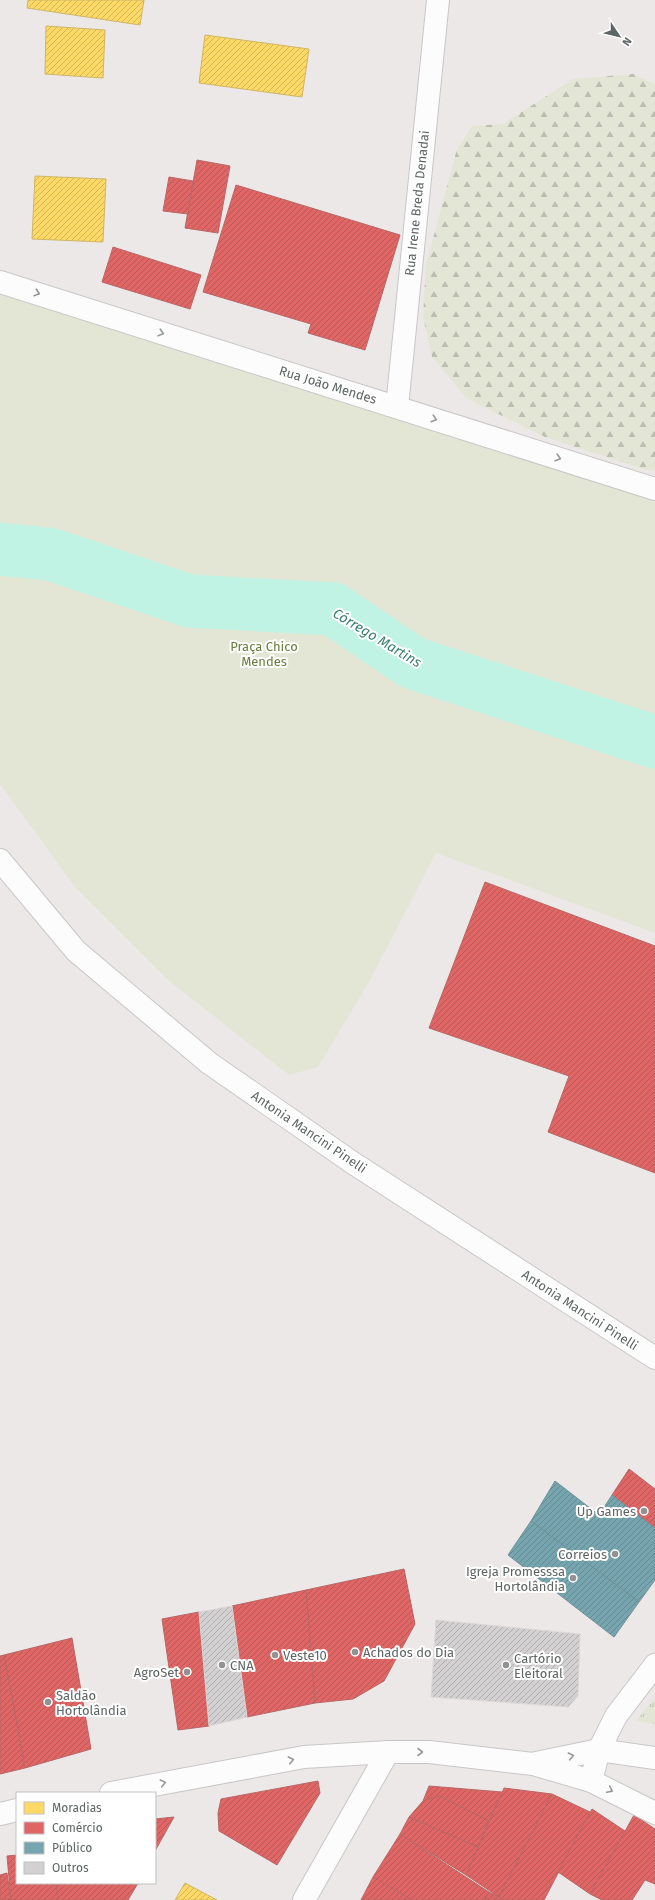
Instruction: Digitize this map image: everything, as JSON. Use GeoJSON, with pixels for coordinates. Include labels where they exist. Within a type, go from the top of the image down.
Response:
{"type":"FeatureCollection","features":[{"type":"Feature","properties":{"kind":"street","name":"Rua Irene Breda Denadai"},"geometry":{"type":"LineString","coordinates":[[397,407],[438,0]]}},
{"type":"Feature","properties":{"kind":"street","name":"Rua João Mendes"},"geometry":{"type":"LineString","coordinates":[[0,282],[655,488]]}},
{"type":"Feature","properties":{"kind":"street","name":"Antonia Mancini Pinelli"},"geometry":{"type":"LineString","coordinates":[[0,860],[76,951],[209,1063],[353,1163],[655,1358]]}},
{"type":"Feature","properties":{"kind":"street"},"geometry":{"type":"LineString","coordinates":[[591,1780],[599,1750],[616,1716],[655,1665]]}},
{"type":"Feature","properties":{"kind":"street"},"geometry":{"type":"LineString","coordinates":[[533,1764],[599,1750],[655,1758]]}},
{"type":"Feature","properties":{"kind":"street"},"geometry":{"type":"LineString","coordinates":[[304,1900],[388,1752]]}},
{"type":"Feature","properties":{"kind":"street"},"geometry":{"type":"LineString","coordinates":[[116,1792],[304,1757],[388,1752],[429,1752],[533,1764],[591,1780],[655,1813]]}},
{"type":"Feature","properties":{"kind":"street"},"geometry":{"type":"LineString","coordinates":[[0,1814],[16,1810]]}},
{"type":"Feature","properties":{"kind":"green space"},"geometry":{"type":"Polygon","coordinates":[[[633,74],[655,84],[655,471],[646,470],[545,437],[466,398],[432,357],[423,317],[426,265],[457,149],[472,126],[503,124],[573,79],[633,74]]]}},
{"type":"Feature","properties":{"kind":"green space","name":"Praça Chico Mendes"},"geometry":{"type":"Polygon","coordinates":[[[0,291],[655,497],[655,933],[436,853],[369,982],[318,1067],[289,1075],[169,981],[75,887],[0,784],[0,291]]]}},
{"type":"Feature","properties":{"kind":"green space"},"geometry":{"type":"Polygon","coordinates":[[[655,1697],[655,1724],[636,1721],[655,1697]]]}},
{"type":"Feature","properties":{"kind":"building: Moradias"},"geometry":{"type":"Polygon","coordinates":[[[28,0],[144,0],[140,25],[27,8],[28,0]]]}},
{"type":"Feature","properties":{"kind":"building: Moradias"},"geometry":{"type":"Polygon","coordinates":[[[46,26],[105,30],[103,78],[45,74],[46,26]]]}},
{"type":"Feature","properties":{"kind":"building: Moradias"},"geometry":{"type":"Polygon","coordinates":[[[205,35],[309,49],[302,97],[199,83],[205,35]]]}},
{"type":"Feature","properties":{"kind":"building: Moradias"},"geometry":{"type":"Polygon","coordinates":[[[35,176],[106,179],[103,242],[32,239],[35,176]]]}},
{"type":"Feature","properties":{"kind":"building: Moradias"},"geometry":{"type":"Polygon","coordinates":[[[185,1883],[217,1900],[175,1900],[185,1883]]]}},
{"type":"Feature","properties":{"kind":"building: Comércio"},"geometry":{"type":"Polygon","coordinates":[[[197,160],[230,166],[218,233],[185,228],[197,160]]]}},
{"type":"Feature","properties":{"kind":"building: Comércio"},"geometry":{"type":"Polygon","coordinates":[[[169,177],[193,181],[188,214],[163,211],[169,177]]]}},
{"type":"Feature","properties":{"kind":"building: Comércio"},"geometry":{"type":"Polygon","coordinates":[[[236,185],[400,235],[365,350],[308,333],[311,324],[203,292],[236,185]]]}},
{"type":"Feature","properties":{"kind":"building: Comércio"},"geometry":{"type":"Polygon","coordinates":[[[113,247],[201,275],[190,309],[102,282],[113,247]]]}},
{"type":"Feature","properties":{"kind":"building: Comércio"},"geometry":{"type":"Polygon","coordinates":[[[485,882],[655,946],[655,1173],[548,1132],[569,1076],[429,1028],[485,882]]]}},
{"type":"Feature","properties":{"kind":"building: Comércio","name":"Up Games"},"geometry":{"type":"Polygon","coordinates":[[[629,1469],[655,1489],[655,1528],[612,1495],[629,1469]]]}},
{"type":"Feature","properties":{"kind":"building: Comércio","name":"Achados do Dia"},"geometry":{"type":"Polygon","coordinates":[[[404,1569],[415,1624],[384,1681],[353,1699],[315,1703],[306,1590],[404,1569]]]}},
{"type":"Feature","properties":{"kind":"building: Comércio","name":"Veste10"},"geometry":{"type":"Polygon","coordinates":[[[306,1590],[315,1703],[247,1717],[232,1606],[306,1590]]]}},
{"type":"Feature","properties":{"kind":"building: Comércio","name":"AgroSet"},"geometry":{"type":"Polygon","coordinates":[[[199,1612],[209,1726],[178,1730],[162,1619],[199,1612]]]}},
{"type":"Feature","properties":{"kind":"building: Comércio","name":"Saldão Hortolândia"},"geometry":{"type":"Polygon","coordinates":[[[72,1638],[91,1749],[25,1768],[4,1655],[72,1638]]]}},
{"type":"Feature","properties":{"kind":"building: Comércio"},"geometry":{"type":"Polygon","coordinates":[[[4,1655],[25,1768],[0,1774],[0,1656],[4,1655]]]}},
{"type":"Feature","properties":{"kind":"building: Comércio"},"geometry":{"type":"Polygon","coordinates":[[[318,1781],[320,1793],[277,1865],[219,1831],[218,1813],[221,1799],[318,1781]]]}},
{"type":"Feature","properties":{"kind":"building: Comércio"},"geometry":{"type":"Polygon","coordinates":[[[429,1786],[502,1792],[489,1821],[440,1796],[423,1801],[429,1786]]]}},
{"type":"Feature","properties":{"kind":"building: Comércio"},"geometry":{"type":"Polygon","coordinates":[[[504,1788],[552,1794],[499,1897],[466,1875],[504,1788]]]}},
{"type":"Feature","properties":{"kind":"building: Comércio"},"geometry":{"type":"Polygon","coordinates":[[[552,1794],[590,1812],[544,1900],[504,1900],[499,1897],[552,1794]]]}},
{"type":"Feature","properties":{"kind":"building: Comércio"},"geometry":{"type":"Polygon","coordinates":[[[440,1796],[489,1821],[478,1847],[409,1817],[423,1801],[440,1796]]]}},
{"type":"Feature","properties":{"kind":"building: Comércio"},"geometry":{"type":"Polygon","coordinates":[[[592,1809],[625,1831],[590,1894],[558,1872],[592,1809]]]}},
{"type":"Feature","properties":{"kind":"building: Comércio"},"geometry":{"type":"Polygon","coordinates":[[[634,1815],[655,1829],[655,1884],[645,1880],[632,1900],[602,1900],[590,1894],[634,1815]]]}},
{"type":"Feature","properties":{"kind":"building: Comércio"},"geometry":{"type":"Polygon","coordinates":[[[174,1817],[156,1849],[156,1819],[174,1817]]]}},
{"type":"Feature","properties":{"kind":"building: Comércio"},"geometry":{"type":"Polygon","coordinates":[[[409,1817],[478,1847],[466,1875],[400,1834],[409,1817]]]}},
{"type":"Feature","properties":{"kind":"building: Comércio"},"geometry":{"type":"Polygon","coordinates":[[[400,1834],[489,1892],[485,1900],[412,1900],[373,1877],[400,1834]]]}},
{"type":"Feature","properties":{"kind":"building: Comércio"},"geometry":{"type":"Polygon","coordinates":[[[16,1855],[16,1884],[56,1884],[58,1900],[11,1900],[7,1856],[16,1855]]]}},
{"type":"Feature","properties":{"kind":"building: Comércio"},"geometry":{"type":"Polygon","coordinates":[[[7,1873],[11,1900],[0,1900],[0,1875],[7,1873]]]}},
{"type":"Feature","properties":{"kind":"building: Comércio"},"geometry":{"type":"Polygon","coordinates":[[[373,1877],[412,1900],[361,1900],[373,1877]]]}},
{"type":"Feature","properties":{"kind":"building: Comércio"},"geometry":{"type":"Polygon","coordinates":[[[56,1884],[137,1884],[128,1900],[58,1900],[56,1884]]]}},
{"type":"Feature","properties":{"kind":"building: Comércio"},"geometry":{"type":"Polygon","coordinates":[[[489,1892],[499,1897],[504,1900],[485,1900],[489,1892]]]}},
{"type":"Feature","properties":{"kind":"building: Público","name":"Correios"},"geometry":{"type":"Polygon","coordinates":[[[555,1481],[599,1515],[612,1495],[655,1528],[655,1580],[639,1602],[531,1521],[555,1481]]]}},
{"type":"Feature","properties":{"kind":"building: Público","name":"Igreja Promesssa Hortolândia"},"geometry":{"type":"Polygon","coordinates":[[[531,1521],[639,1602],[614,1637],[508,1555],[531,1521]]]}},
{"type":"Feature","properties":{"kind":"building: Outros","name":"CNA"},"geometry":{"type":"Polygon","coordinates":[[[232,1606],[247,1717],[209,1726],[199,1612],[232,1606]]]}},
{"type":"Feature","properties":{"kind":"building: Outros","name":"Cartório Eleitoral"},"geometry":{"type":"Polygon","coordinates":[[[436,1620],[580,1634],[578,1696],[568,1707],[431,1697],[436,1620]]]}},
{"type":"Feature","properties":{"kind":"waterway","name":"Córrego Martins"},"geometry":{"type":"LineString","coordinates":[[0,549],[50,554],[189,601],[333,609],[413,663],[655,742]]}},
{"type":"Feature","properties":{"kind":"place","name":"Up Games"},"geometry":{"type":"Point","coordinates":[644,1511]}},
{"type":"Feature","properties":{"kind":"place","name":"Correios"},"geometry":{"type":"Point","coordinates":[615,1554]}},
{"type":"Feature","properties":{"kind":"place","name":"Igreja Promesssa Hortolândia"},"geometry":{"type":"Point","coordinates":[573,1578]}},
{"type":"Feature","properties":{"kind":"place","name":"Achados do Dia"},"geometry":{"type":"Point","coordinates":[355,1652]}},
{"type":"Feature","properties":{"kind":"place","name":"Veste10"},"geometry":{"type":"Point","coordinates":[275,1655]}},
{"type":"Feature","properties":{"kind":"place","name":"CNA"},"geometry":{"type":"Point","coordinates":[222,1665]}},
{"type":"Feature","properties":{"kind":"place","name":"Cartório Eleitoral"},"geometry":{"type":"Point","coordinates":[506,1665]}},
{"type":"Feature","properties":{"kind":"place","name":"AgroSet"},"geometry":{"type":"Point","coordinates":[187,1672]}},
{"type":"Feature","properties":{"kind":"place","name":"Saldão Hortolândia"},"geometry":{"type":"Point","coordinates":[48,1702]}}]}
